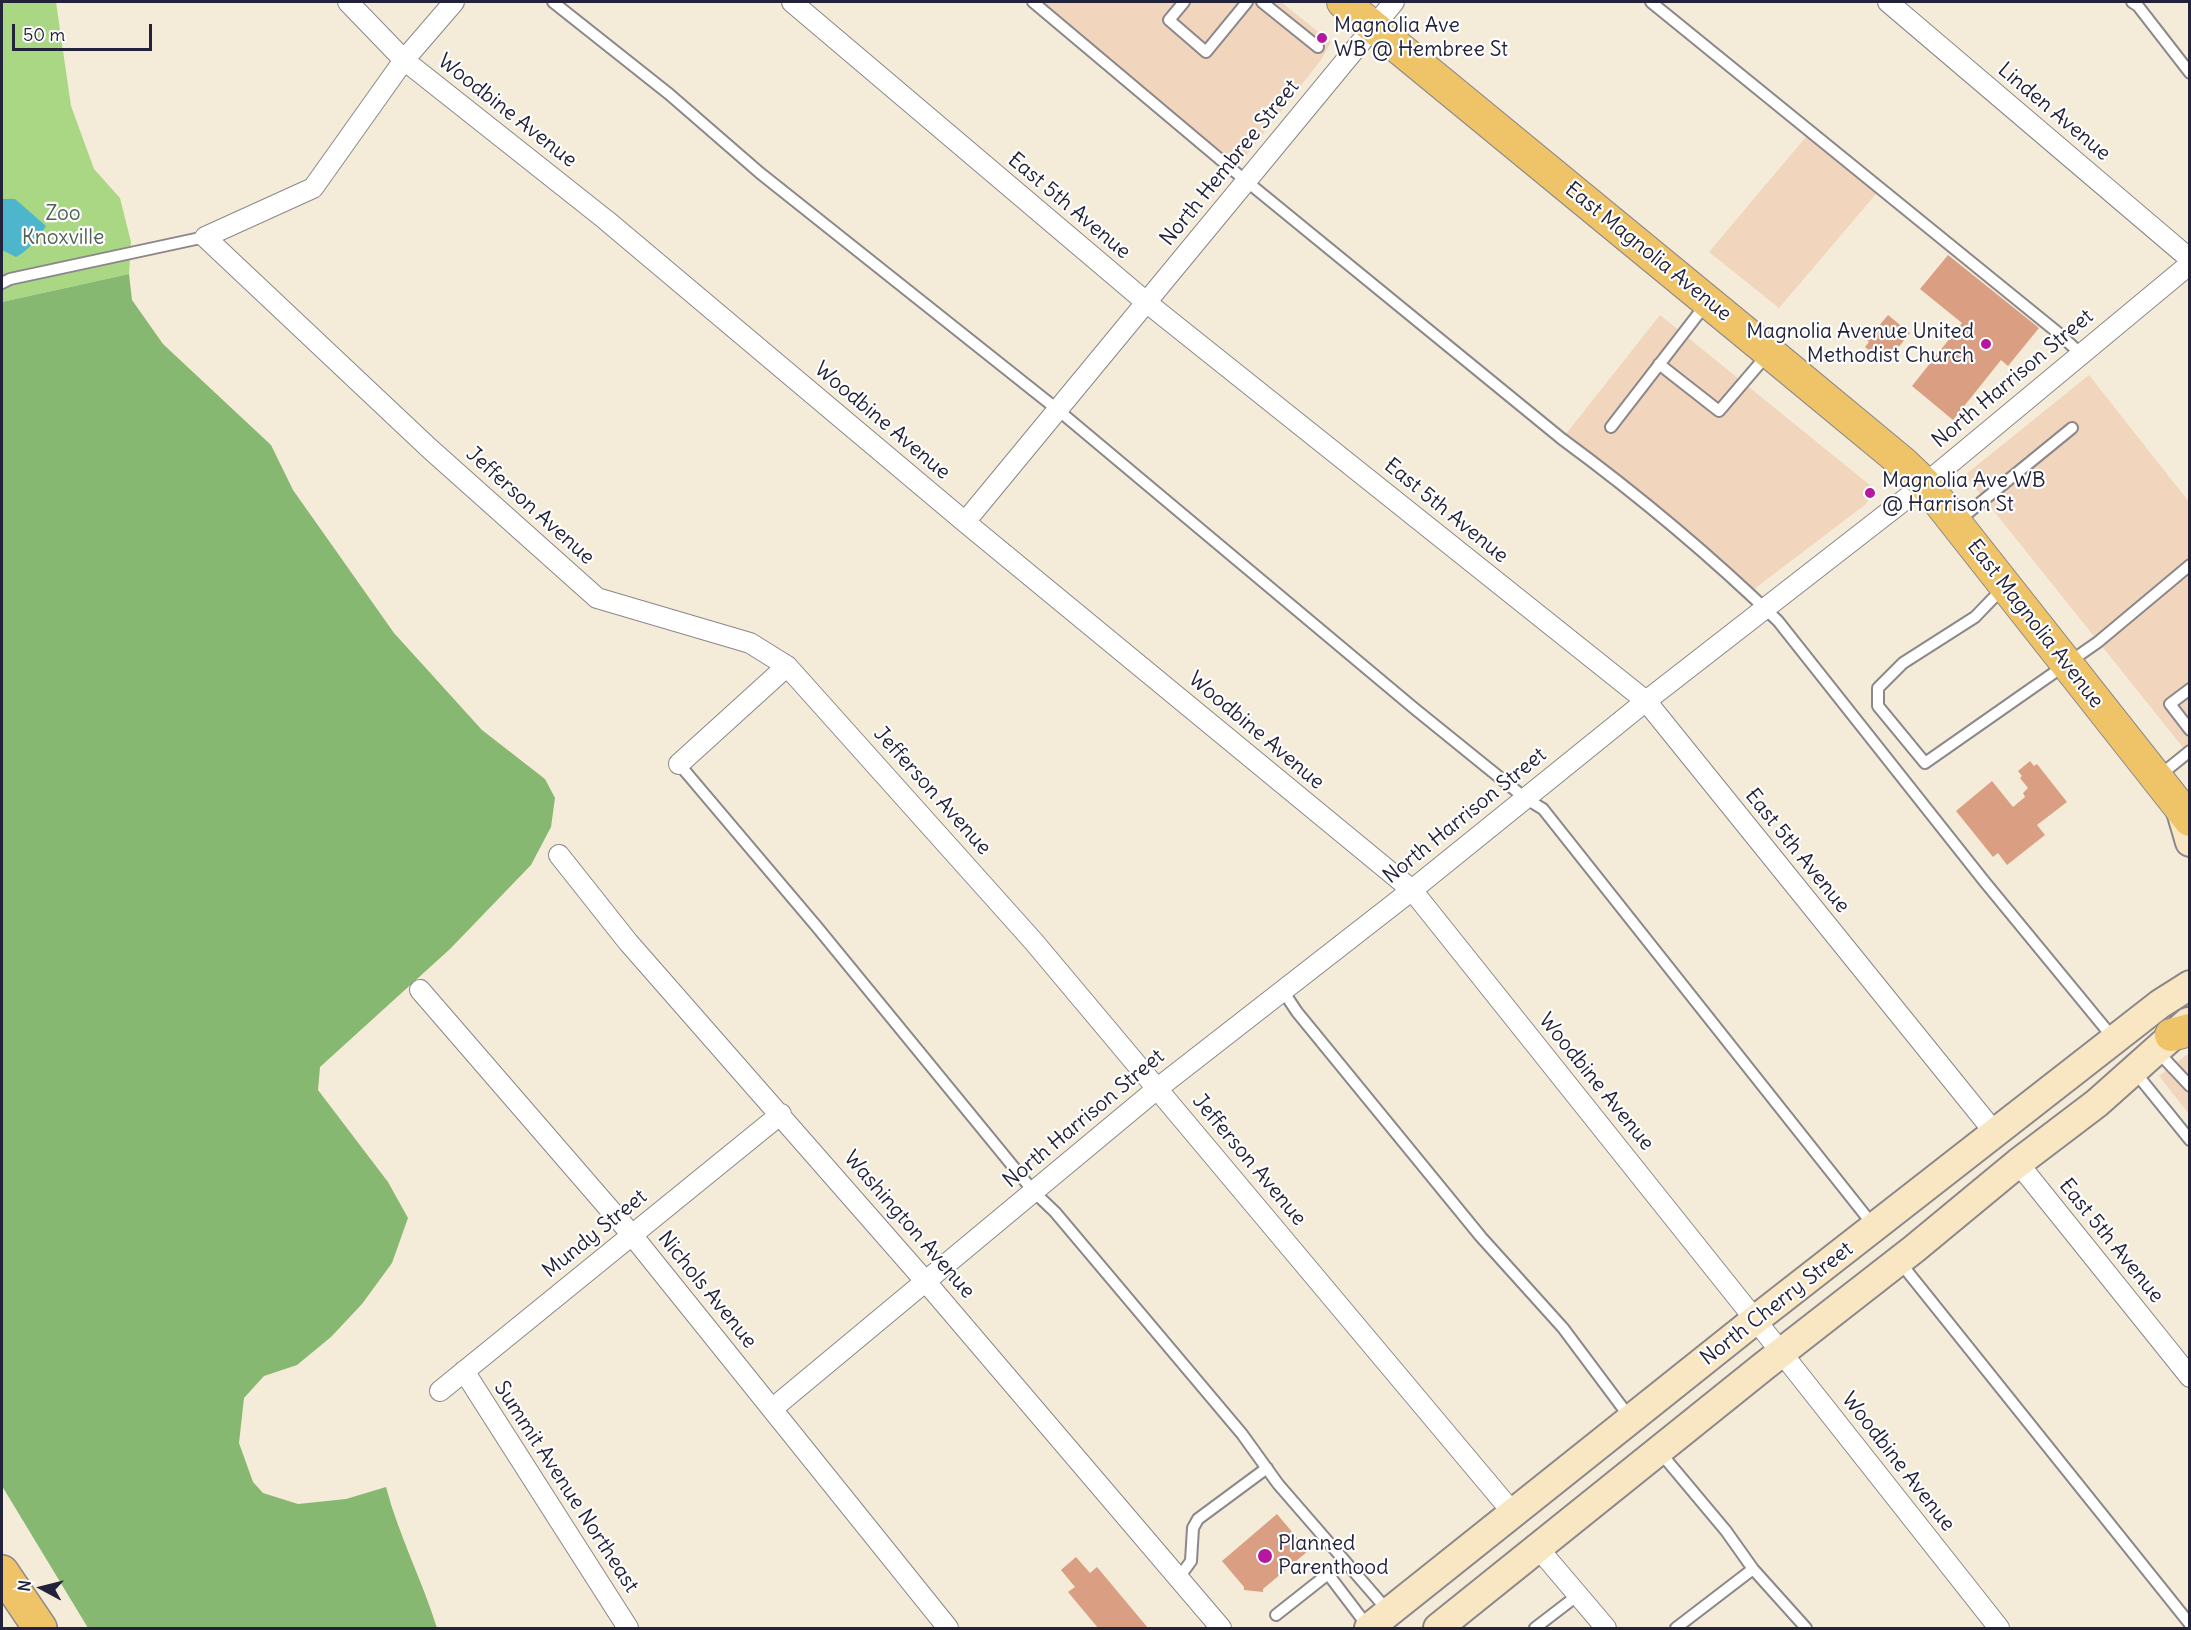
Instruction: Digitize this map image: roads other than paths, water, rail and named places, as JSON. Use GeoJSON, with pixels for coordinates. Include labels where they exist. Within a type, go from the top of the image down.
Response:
{"type":"FeatureCollection","features":[{"type":"Feature","properties":{"kind":"highway"},"geometry":{"type":"LineString","coordinates":[[2,1572],[40,1629]]}},
{"type":"Feature","properties":{"kind":"main road","name":"East Magnolia Avenue"},"geometry":{"type":"LineString","coordinates":[[1343,2],[1708,301],[1902,462],[1925,484],[2185,814]]}},
{"type":"Feature","properties":{"kind":"main road"},"geometry":{"type":"LineString","coordinates":[[2185,814],[2190,842]]}},
{"type":"Feature","properties":{"kind":"main road"},"geometry":{"type":"LineString","coordinates":[[2160,1004],[2190,966]]}},
{"type":"Feature","properties":{"kind":"main road","name":"North Cherry Street"},"geometry":{"type":"LineString","coordinates":[[1376,1623],[1755,1320],[2114,1039],[2160,1004],[2190,985]]}},
{"type":"Feature","properties":{"kind":"main road","name":"North Cherry Street"},"geometry":{"type":"LineString","coordinates":[[1438,1629],[1781,1352],[1899,1261],[2018,1163],[2097,1102],[2176,1034]]}},
{"type":"Feature","properties":{"kind":"street","name":"Woodbine Avenue"},"geometry":{"type":"LineString","coordinates":[[348,2],[404,60],[606,220],[965,522],[1412,890],[1999,1629]]}},
{"type":"Feature","properties":{"kind":"street"},"geometry":{"type":"LineString","coordinates":[[205,237],[313,188],[404,60],[454,2]]}},
{"type":"Feature","properties":{"kind":"street","name":"East 5th Avenue"},"geometry":{"type":"LineString","coordinates":[[792,2],[1146,302],[1646,701],[1995,1133]]}},
{"type":"Feature","properties":{"kind":"street","name":"North Hembree Street"},"geometry":{"type":"LineString","coordinates":[[965,522],[1394,2]]}},
{"type":"Feature","properties":{"kind":"street","name":"Linden Avenue"},"geometry":{"type":"LineString","coordinates":[[1888,2],[2190,259]]}},
{"type":"Feature","properties":{"kind":"street","name":"Jefferson Avenue"},"geometry":{"type":"LineString","coordinates":[[205,237],[429,448],[597,598],[750,643],[787,666],[1034,942],[1514,1513]]}},
{"type":"Feature","properties":{"kind":"street","name":"North Harrison Street"},"geometry":{"type":"LineString","coordinates":[[772,1409],[1158,1089],[1412,890],[1646,701],[1925,484],[2190,264]]}},
{"type":"Feature","properties":{"kind":"street"},"geometry":{"type":"LineString","coordinates":[[679,764],[787,666]]}},
{"type":"Feature","properties":{"kind":"street","name":"Washington Avenue"},"geometry":{"type":"LineString","coordinates":[[559,855],[628,942],[781,1114],[1221,1629]]}},
{"type":"Feature","properties":{"kind":"street","name":"Nichols Avenue"},"geometry":{"type":"LineString","coordinates":[[420,990],[632,1235],[772,1409],[941,1626]]}},
{"type":"Feature","properties":{"kind":"street","name":"Mundy Street"},"geometry":{"type":"LineString","coordinates":[[440,1391],[781,1114]]}},
{"type":"Feature","properties":{"kind":"street","name":"East 5th Avenue"},"geometry":{"type":"LineString","coordinates":[[2018,1163],[2190,1377]]}},
{"type":"Feature","properties":{"kind":"street","name":"Summit Avenue Northeast"},"geometry":{"type":"LineString","coordinates":[[464,1371],[628,1629]]}},
{"type":"Feature","properties":{"kind":"street"},"geometry":{"type":"LineString","coordinates":[[1538,1548],[1606,1629]]}},
{"type":"Feature","properties":{"kind":"lane"},"geometry":{"type":"LineString","coordinates":[[554,2],[669,94],[760,173],[1058,410],[1397,694],[1525,798],[1543,809],[1875,1228]]}},
{"type":"Feature","properties":{"kind":"lane"},"geometry":{"type":"LineString","coordinates":[[1033,2],[1562,439],[1604,469],[1740,584],[1785,630],[1984,881],[2114,1039]]}},
{"type":"Feature","properties":{"kind":"lane"},"geometry":{"type":"LineString","coordinates":[[1184,2],[1168,20],[1206,52],[1246,2]]}},
{"type":"Feature","properties":{"kind":"lane"},"geometry":{"type":"LineString","coordinates":[[1262,2],[1318,47]]}},
{"type":"Feature","properties":{"kind":"lane"},"geometry":{"type":"LineString","coordinates":[[1651,2],[2040,317],[2080,354]]}},
{"type":"Feature","properties":{"kind":"lane"},"geometry":{"type":"LineString","coordinates":[[2132,2],[2190,73]]}},
{"type":"Feature","properties":{"kind":"lane"},"geometry":{"type":"LineString","coordinates":[[2,283],[10,279],[205,237]]}},
{"type":"Feature","properties":{"kind":"lane"},"geometry":{"type":"LineString","coordinates":[[1611,427],[1708,301]]}},
{"type":"Feature","properties":{"kind":"lane"},"geometry":{"type":"LineString","coordinates":[[1659,364],[1719,411],[1769,352]]}},
{"type":"Feature","properties":{"kind":"lane"},"geometry":{"type":"LineString","coordinates":[[1956,523],[2072,428]]}},
{"type":"Feature","properties":{"kind":"lane"},"geometry":{"type":"LineString","coordinates":[[2005,586],[1975,617],[1903,663],[1878,688],[1878,706],[1925,763],[2098,642],[2190,565]]}},
{"type":"Feature","properties":{"kind":"lane"},"geometry":{"type":"LineString","coordinates":[[2190,689],[2170,704],[2190,730]]}},
{"type":"Feature","properties":{"kind":"lane"},"geometry":{"type":"LineString","coordinates":[[2157,778],[2190,751]]}},
{"type":"Feature","properties":{"kind":"lane"},"geometry":{"type":"LineString","coordinates":[[679,764],[817,927],[1034,1192],[1055,1212],[1242,1434],[1342,1559],[1376,1623]]}},
{"type":"Feature","properties":{"kind":"lane"},"geometry":{"type":"LineString","coordinates":[[1283,991],[1297,1012],[1474,1228],[1563,1328],[1631,1419]]}},
{"type":"Feature","properties":{"kind":"lane"},"geometry":{"type":"LineString","coordinates":[[2176,1034],[2190,1086]]}},
{"type":"Feature","properties":{"kind":"lane"},"geometry":{"type":"LineString","coordinates":[[2134,1070],[2190,1140]]}},
{"type":"Feature","properties":{"kind":"lane"},"geometry":{"type":"LineString","coordinates":[[1899,1261],[2190,1624]]}},
{"type":"Feature","properties":{"kind":"lane"},"geometry":{"type":"LineString","coordinates":[[1659,1451],[1726,1531],[1753,1569],[1806,1629]]}},
{"type":"Feature","properties":{"kind":"lane"},"geometry":{"type":"LineString","coordinates":[[1178,1579],[1191,1561],[1193,1528],[1197,1519],[1267,1468]]}},
{"type":"Feature","properties":{"kind":"lane"},"geometry":{"type":"LineString","coordinates":[[1676,1629],[1753,1569]]}},
{"type":"Feature","properties":{"kind":"lane"},"geometry":{"type":"LineString","coordinates":[[1276,1615],[1328,1574],[1376,1623]]}},
{"type":"Feature","properties":{"kind":"lane"},"geometry":{"type":"LineString","coordinates":[[1535,1629],[1578,1596]]}},
{"type":"Feature","properties":{"kind":"water"},"geometry":{"type":"Polygon","coordinates":[[[2,199],[15,199],[46,226],[29,248],[16,257],[2,250],[2,199]]]}},
{"type":"Feature","properties":{"kind":"place","name":"Magnolia Ave WB @ Hembree St"},"geometry":{"type":"Point","coordinates":[1322,38]}},
{"type":"Feature","properties":{"kind":"place","name":"Magnolia Avenue United Methodist Church"},"geometry":{"type":"Point","coordinates":[1986,344]}},
{"type":"Feature","properties":{"kind":"place","name":"Magnolia Ave WB @ Harrison St"},"geometry":{"type":"Point","coordinates":[1870,493]}},
{"type":"Feature","properties":{"kind":"place","name":"Planned Parenthood"},"geometry":{"type":"Point","coordinates":[1265,1556]}},
{"type":"Feature","properties":{"kind":"park label","name":"Zoo Knoxville"},"geometry":{"type":"Point","coordinates":[63,226]}}]}
